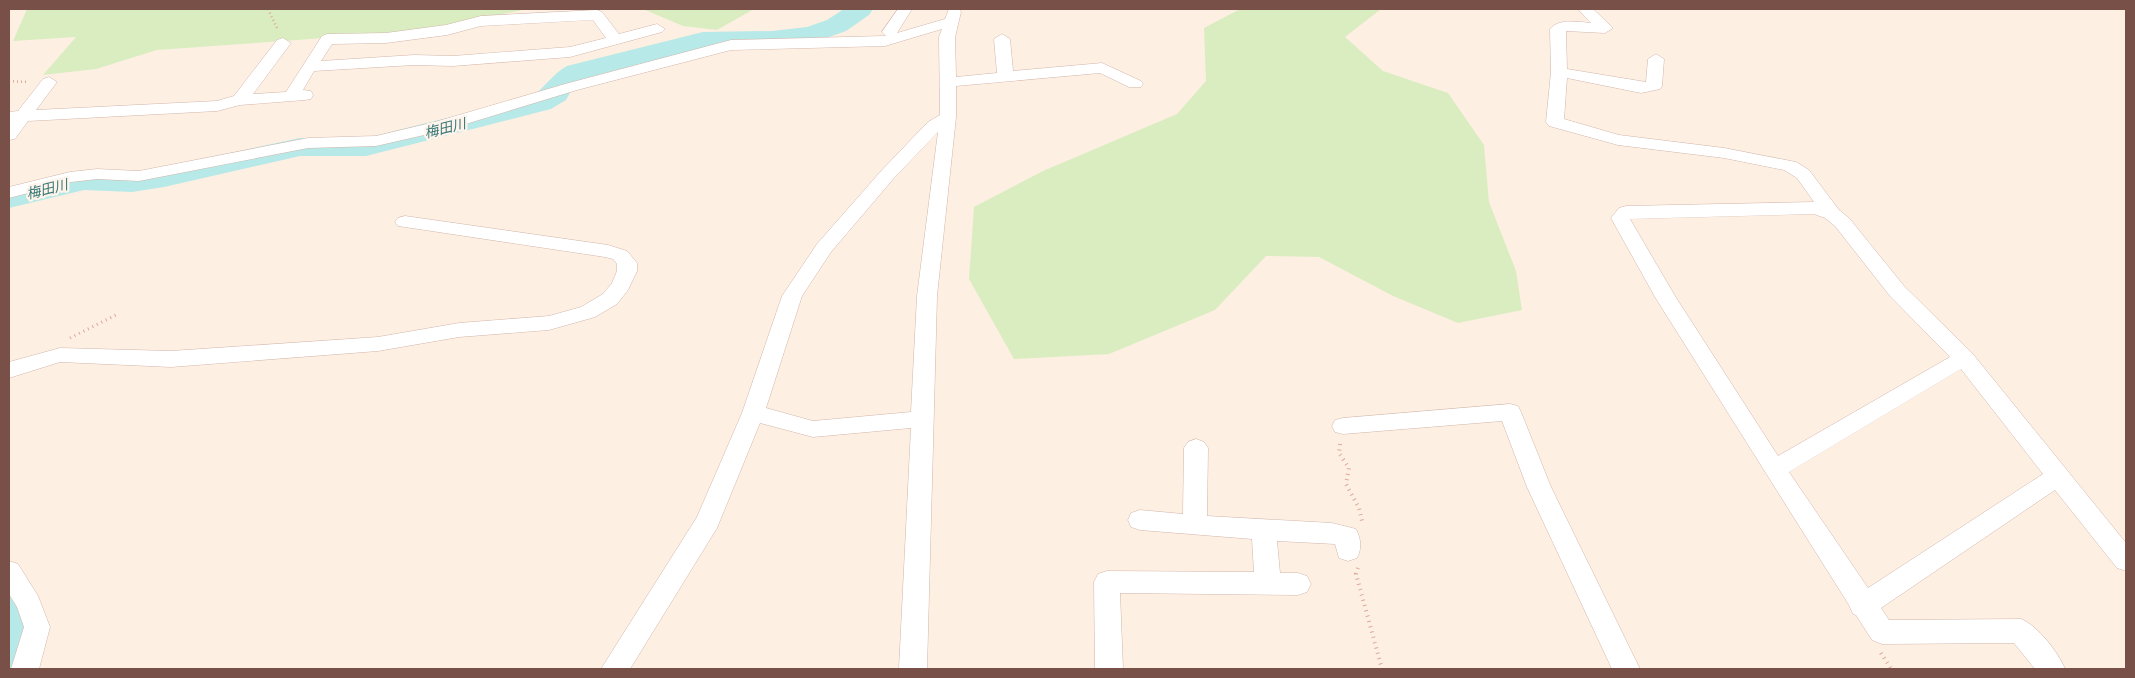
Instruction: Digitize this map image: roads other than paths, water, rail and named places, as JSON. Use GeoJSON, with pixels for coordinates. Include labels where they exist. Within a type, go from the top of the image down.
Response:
{"type":"FeatureCollection","features":[{"type":"Feature","properties":{"kind":"street"},"geometry":{"type":"LineString","coordinates":[[890,32],[905,9]]}},
{"type":"Feature","properties":{"kind":"street"},"geometry":{"type":"LineString","coordinates":[[1585,9],[1605,28],[1565,26],[1558,29],[1559,72],[1555,122],[1618,140],[1724,153],[1790,166],[1803,174],[1832,214],[1842,222],[1897,292],[1964,358],[2126,561]]}},
{"type":"Feature","properties":{"kind":"street"},"geometry":{"type":"LineString","coordinates":[[16,117],[217,106],[240,100],[298,96],[309,66],[327,39],[413,36],[481,21],[597,15],[614,40]]}},
{"type":"Feature","properties":{"kind":"street"},"geometry":{"type":"LineString","coordinates":[[913,669],[927,296],[948,116],[947,37],[953,15]]}},
{"type":"Feature","properties":{"kind":"street"},"geometry":{"type":"LineString","coordinates":[[9,192],[70,177],[97,174],[139,176],[293,145],[376,141],[440,126],[555,92],[731,45],[885,41],[953,15]]}},
{"type":"Feature","properties":{"kind":"street"},"geometry":{"type":"LineString","coordinates":[[309,66],[414,60],[453,61],[570,52],[657,29]]}},
{"type":"Feature","properties":{"kind":"street"},"geometry":{"type":"LineString","coordinates":[[240,100],[280,39]]}},
{"type":"Feature","properties":{"kind":"street"},"geometry":{"type":"LineString","coordinates":[[1002,39],[1006,77]]}},
{"type":"Feature","properties":{"kind":"street"},"geometry":{"type":"LineString","coordinates":[[1559,72],[1641,88],[1654,86],[1656,60]]}},
{"type":"Feature","properties":{"kind":"street"},"geometry":{"type":"LineString","coordinates":[[949,82],[1102,68],[1135,84]]}},
{"type":"Feature","properties":{"kind":"street"},"geometry":{"type":"LineString","coordinates":[[9,135],[16,117],[49,82]]}},
{"type":"Feature","properties":{"kind":"street"},"geometry":{"type":"LineString","coordinates":[[615,669],[708,521],[753,413],[792,296],[824,248],[888,174],[934,126],[948,116]]}},
{"type":"Feature","properties":{"kind":"street"},"geometry":{"type":"LineString","coordinates":[[1832,214],[1816,208],[1626,212],[1620,218],[1665,297],[1862,606],[1882,632],[2021,631],[2051,669]]}},
{"type":"Feature","properties":{"kind":"street"},"geometry":{"type":"LineString","coordinates":[[15,366],[60,356],[181,358],[378,344],[459,330],[549,323],[588,312],[610,299],[621,285],[627,271],[628,263],[620,255],[608,251],[405,222]]}},
{"type":"Feature","properties":{"kind":"street"},"geometry":{"type":"LineString","coordinates":[[1774,469],[1964,358]]}},
{"type":"Feature","properties":{"kind":"street"},"geometry":{"type":"LineString","coordinates":[[1343,426],[1510,412],[1539,488],[1626,669]]}},
{"type":"Feature","properties":{"kind":"street"},"geometry":{"type":"LineString","coordinates":[[753,413],[813,429],[922,419]]}},
{"type":"Feature","properties":{"kind":"street"},"geometry":{"type":"LineString","coordinates":[[1195,525],[1196,448]]}},
{"type":"Feature","properties":{"kind":"street"},"geometry":{"type":"LineString","coordinates":[[1862,606],[2058,476]]}},
{"type":"Feature","properties":{"kind":"street"},"geometry":{"type":"LineString","coordinates":[[1140,520],[1264,530],[1332,533],[1347,536],[1348,551]]}},
{"type":"Feature","properties":{"kind":"street"},"geometry":{"type":"LineString","coordinates":[[1264,530],[1268,583]]}},
{"type":"Feature","properties":{"kind":"street"},"geometry":{"type":"LineString","coordinates":[[9,572],[29,604],[37,627],[25,669]]}},
{"type":"Feature","properties":{"kind":"street"},"geometry":{"type":"LineString","coordinates":[[1108,669],[1106,582],[1298,584]]}},
{"type":"Feature","properties":{"kind":"waterway","name":"梅田川"},"geometry":{"type":"LineString","coordinates":[[9,198],[65,183],[84,180],[132,182],[164,177],[300,147],[366,147],[541,103],[556,94],[556,89],[568,77],[577,72],[703,40],[772,40],[812,35],[836,26],[860,9]]}},
{"type":"Feature","properties":{"kind":"waterway","name":"梅田川"},"geometry":{"type":"LineString","coordinates":[[9,603],[18,620],[21,635],[18,651],[11,669]]}}]}
